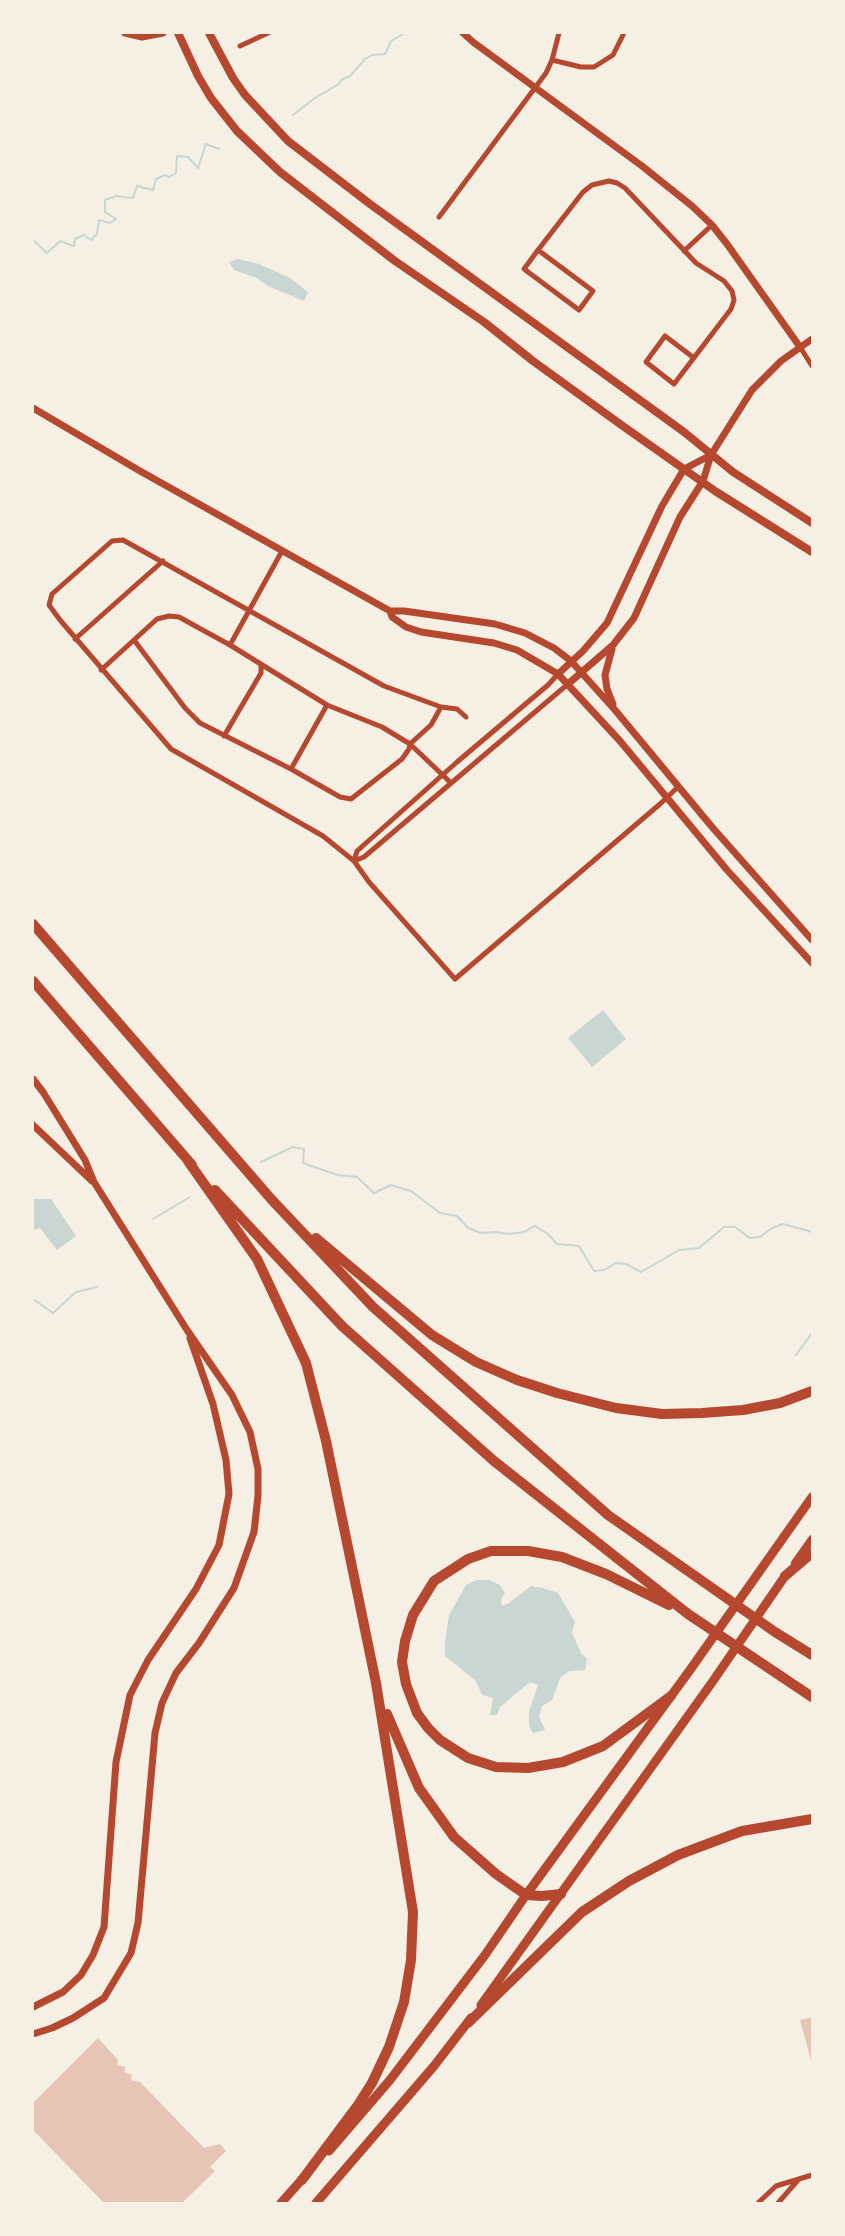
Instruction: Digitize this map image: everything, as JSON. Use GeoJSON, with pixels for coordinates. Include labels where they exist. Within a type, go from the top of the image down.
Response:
{"type":"FeatureCollection","features":[{"type":"Feature","properties":{"kind":"highway"},"geometry":{"type":"LineString","coordinates":[[33,924],[272,1200],[373,1307],[608,1515],[775,1632],[812,1653]]}},
{"type":"Feature","properties":{"kind":"highway"},"geometry":{"type":"LineString","coordinates":[[33,981],[188,1161],[342,1326],[494,1461],[688,1614],[812,1697]]}},
{"type":"Feature","properties":{"kind":"highway"},"geometry":{"type":"LineString","coordinates":[[188,1161],[257,1259],[306,1364],[326,1441],[376,1683],[412,1912],[411,1960],[404,2002],[389,2047],[372,2083],[358,2105],[302,2180]]}},
{"type":"Feature","properties":{"kind":"highway"},"geometry":{"type":"LineString","coordinates":[[272,1200],[432,1335],[476,1362],[517,1380],[616,1408],[662,1414],[743,1410],[780,1403],[812,1391]]}},
{"type":"Feature","properties":{"kind":"highway"},"geometry":{"type":"LineString","coordinates":[[281,2203],[353,2125],[485,1955],[525,1895],[690,1670],[812,1497]]}},
{"type":"Feature","properties":{"kind":"highway"},"geometry":{"type":"LineString","coordinates":[[671,1696],[603,1746],[563,1762],[528,1768],[496,1767],[468,1758],[440,1740],[417,1713],[406,1684],[402,1662],[405,1641],[412,1615],[434,1581],[468,1559],[491,1551],[528,1551],[562,1557],[606,1574],[688,1614]]}},
{"type":"Feature","properties":{"kind":"highway"},"geometry":{"type":"LineString","coordinates":[[316,2203],[434,2067],[468,2023],[786,1576],[812,1553]]}},
{"type":"Feature","properties":{"kind":"highway"},"geometry":{"type":"LineString","coordinates":[[376,1683],[392,1731],[419,1788],[454,1837],[496,1874],[525,1895],[561,1894]]}},
{"type":"Feature","properties":{"kind":"highway"},"geometry":{"type":"LineString","coordinates":[[468,2023],[582,1912],[628,1881],[678,1855],[742,1831],[812,1819]]}},
{"type":"Feature","properties":{"kind":"main road"},"geometry":{"type":"LineString","coordinates":[[177,33],[211,98],[243,138],[280,172],[395,261],[484,322],[533,361],[684,469],[812,552]]}},
{"type":"Feature","properties":{"kind":"main road"},"geometry":{"type":"LineString","coordinates":[[209,33],[227,68],[245,95],[288,141],[380,211],[674,425],[741,478],[812,524]]}},
{"type":"Feature","properties":{"kind":"main road"},"geometry":{"type":"LineString","coordinates":[[786,1576],[812,1539]]}},
{"type":"Feature","properties":{"kind":"street"},"geometry":{"type":"LineString","coordinates":[[125,33],[142,37],[163,33]]}},
{"type":"Feature","properties":{"kind":"street"},"geometry":{"type":"LineString","coordinates":[[240,46],[268,33]]}},
{"type":"Feature","properties":{"kind":"street"},"geometry":{"type":"LineString","coordinates":[[463,33],[642,166],[712,225],[812,366]]}},
{"type":"Feature","properties":{"kind":"street"},"geometry":{"type":"LineString","coordinates":[[440,217],[535,88],[552,60],[558,33]]}},
{"type":"Feature","properties":{"kind":"street"},"geometry":{"type":"LineString","coordinates":[[552,60],[594,68],[614,55],[624,33]]}},
{"type":"Feature","properties":{"kind":"street"},"geometry":{"type":"LineString","coordinates":[[538,250],[593,291],[579,310],[524,269],[538,250],[583,192],[592,185],[609,181],[625,188],[696,264],[724,281],[732,291],[734,300],[731,309],[694,358],[674,384],[646,362],[665,336],[694,358]]}},
{"type":"Feature","properties":{"kind":"street"},"geometry":{"type":"LineString","coordinates":[[684,250],[712,225]]}},
{"type":"Feature","properties":{"kind":"street"},"geometry":{"type":"LineString","coordinates":[[354,861],[364,857],[613,645],[634,618],[680,517],[703,481],[711,455],[752,390],[781,361],[812,339]]}},
{"type":"Feature","properties":{"kind":"street"},"geometry":{"type":"LineString","coordinates":[[33,408],[390,611],[405,611],[495,624],[525,633],[554,648],[571,661],[615,710],[712,827],[812,940]]}},
{"type":"Feature","properties":{"kind":"street"},"geometry":{"type":"LineString","coordinates":[[354,861],[357,851],[548,685],[583,651],[607,623],[662,506],[684,469],[711,455]]}},
{"type":"Feature","properties":{"kind":"street"},"geometry":{"type":"LineString","coordinates":[[466,717],[457,709],[441,707],[384,686],[123,540],[112,541],[52,594],[50,605],[75,639],[171,749],[323,836],[354,861],[369,882],[455,979],[668,798],[679,786]]}},
{"type":"Feature","properties":{"kind":"street"},"geometry":{"type":"LineString","coordinates":[[230,645],[282,551]]}},
{"type":"Feature","properties":{"kind":"street"},"geometry":{"type":"LineString","coordinates":[[75,639],[163,561]]}},
{"type":"Feature","properties":{"kind":"street"},"geometry":{"type":"LineString","coordinates":[[390,611],[392,618],[406,627],[422,632],[494,643],[517,650],[558,674],[620,741],[727,870],[812,963]]}},
{"type":"Feature","properties":{"kind":"street"},"geometry":{"type":"LineString","coordinates":[[101,670],[157,619],[169,616],[179,617],[230,645],[327,705],[382,727],[410,744],[450,782]]}},
{"type":"Feature","properties":{"kind":"street"},"geometry":{"type":"LineString","coordinates":[[134,640],[200,723],[291,769],[340,797],[351,799],[402,759],[410,744],[431,725],[441,707]]}},
{"type":"Feature","properties":{"kind":"street"},"geometry":{"type":"LineString","coordinates":[[613,645],[604,675],[615,710]]}},
{"type":"Feature","properties":{"kind":"street"},"geometry":{"type":"LineString","coordinates":[[224,736],[261,673],[261,666]]}},
{"type":"Feature","properties":{"kind":"street"},"geometry":{"type":"LineString","coordinates":[[291,769],[327,705]]}},
{"type":"Feature","properties":{"kind":"street"},"geometry":{"type":"LineString","coordinates":[[33,1079],[85,1160],[94,1182],[187,1330],[232,1395],[250,1432],[258,1469],[255,1532],[234,1588],[199,1643],[176,1673],[162,1702],[155,1733],[137,1930],[131,1953],[104,1998],[73,2018],[33,2034]]}},
{"type":"Feature","properties":{"kind":"street"},"geometry":{"type":"LineString","coordinates":[[33,1125],[94,1182]]}},
{"type":"Feature","properties":{"kind":"street"},"geometry":{"type":"LineString","coordinates":[[33,2007],[63,1992],[81,1975],[93,1955],[104,1927],[116,1762],[130,1695],[148,1660],[196,1589],[219,1545],[229,1494],[226,1460],[213,1404],[187,1330]]}},
{"type":"Feature","properties":{"kind":"street"},"geometry":{"type":"LineString","coordinates":[[758,2203],[776,2186],[812,2175]]}},
{"type":"Feature","properties":{"kind":"street"},"geometry":{"type":"LineString","coordinates":[[778,2203],[800,2178]]}},
{"type":"Feature","properties":{"kind":"shaded area"},"geometry":{"type":"Polygon","coordinates":[[[238,259],[259,264],[290,278],[308,292],[304,301],[268,286],[257,278],[234,270],[229,262],[238,259]]]}},
{"type":"Feature","properties":{"kind":"shaded area"},"geometry":{"type":"Polygon","coordinates":[[[603,1010],[626,1039],[592,1067],[568,1038],[603,1010]]]}},
{"type":"Feature","properties":{"kind":"shaded area"},"geometry":{"type":"Polygon","coordinates":[[[33,1199],[51,1199],[76,1236],[57,1250],[40,1228],[33,1230],[33,1199]]]}},
{"type":"Feature","properties":{"kind":"shaded area"},"geometry":{"type":"Polygon","coordinates":[[[477,1580],[489,1580],[500,1585],[505,1593],[501,1599],[502,1606],[531,1586],[558,1593],[575,1622],[572,1633],[581,1653],[587,1659],[585,1670],[569,1671],[560,1678],[552,1700],[542,1706],[539,1717],[545,1730],[533,1733],[529,1726],[529,1712],[538,1685],[530,1682],[500,1707],[497,1715],[490,1715],[493,1698],[482,1695],[476,1681],[445,1656],[449,1615],[466,1585],[477,1580]]]}},
{"type":"Feature","properties":{"kind":"building"},"geometry":{"type":"Polygon","coordinates":[[[812,2017],[812,2059],[811,2060],[800,2020],[812,2017]]]}},
{"type":"Feature","properties":{"kind":"building"},"geometry":{"type":"Polygon","coordinates":[[[98,2038],[118,2060],[117,2065],[126,2067],[124,2072],[132,2075],[131,2080],[140,2082],[204,2148],[220,2144],[226,2151],[210,2167],[215,2171],[182,2203],[104,2203],[33,2130],[33,2103],[98,2038]]]}},
{"type":"Feature","properties":{"kind":"waterway"},"geometry":{"type":"LineString","coordinates":[[293,115],[350,76],[365,59],[372,55],[385,54],[391,41],[405,33]]}},
{"type":"Feature","properties":{"kind":"waterway"},"geometry":{"type":"LineString","coordinates":[[33,240],[47,253],[60,241],[74,246],[75,239],[84,235],[91,240],[97,234],[99,220],[110,223],[116,219],[105,212],[105,200],[116,196],[133,198],[137,186],[153,190],[156,179],[165,175],[169,177],[176,173],[177,156],[188,157],[198,168],[206,144],[219,149]]}},
{"type":"Feature","properties":{"kind":"waterway"},"geometry":{"type":"LineString","coordinates":[[261,1162],[293,1147],[304,1149],[303,1163],[338,1175],[357,1177],[374,1193],[391,1185],[411,1191],[440,1213],[457,1216],[468,1228],[481,1233],[509,1234],[524,1232],[535,1226],[548,1234],[557,1244],[579,1246],[594,1271],[604,1270],[616,1263],[626,1264],[641,1272],[679,1250],[699,1248],[724,1227],[735,1227],[750,1238],[760,1237],[772,1228],[783,1224],[812,1232]]}},
{"type":"Feature","properties":{"kind":"waterway"},"geometry":{"type":"LineString","coordinates":[[153,1219],[190,1197]]}},
{"type":"Feature","properties":{"kind":"waterway"},"geometry":{"type":"LineString","coordinates":[[33,1299],[53,1313],[76,1292],[97,1287]]}},
{"type":"Feature","properties":{"kind":"waterway"},"geometry":{"type":"LineString","coordinates":[[796,1355],[812,1333]]}}]}
